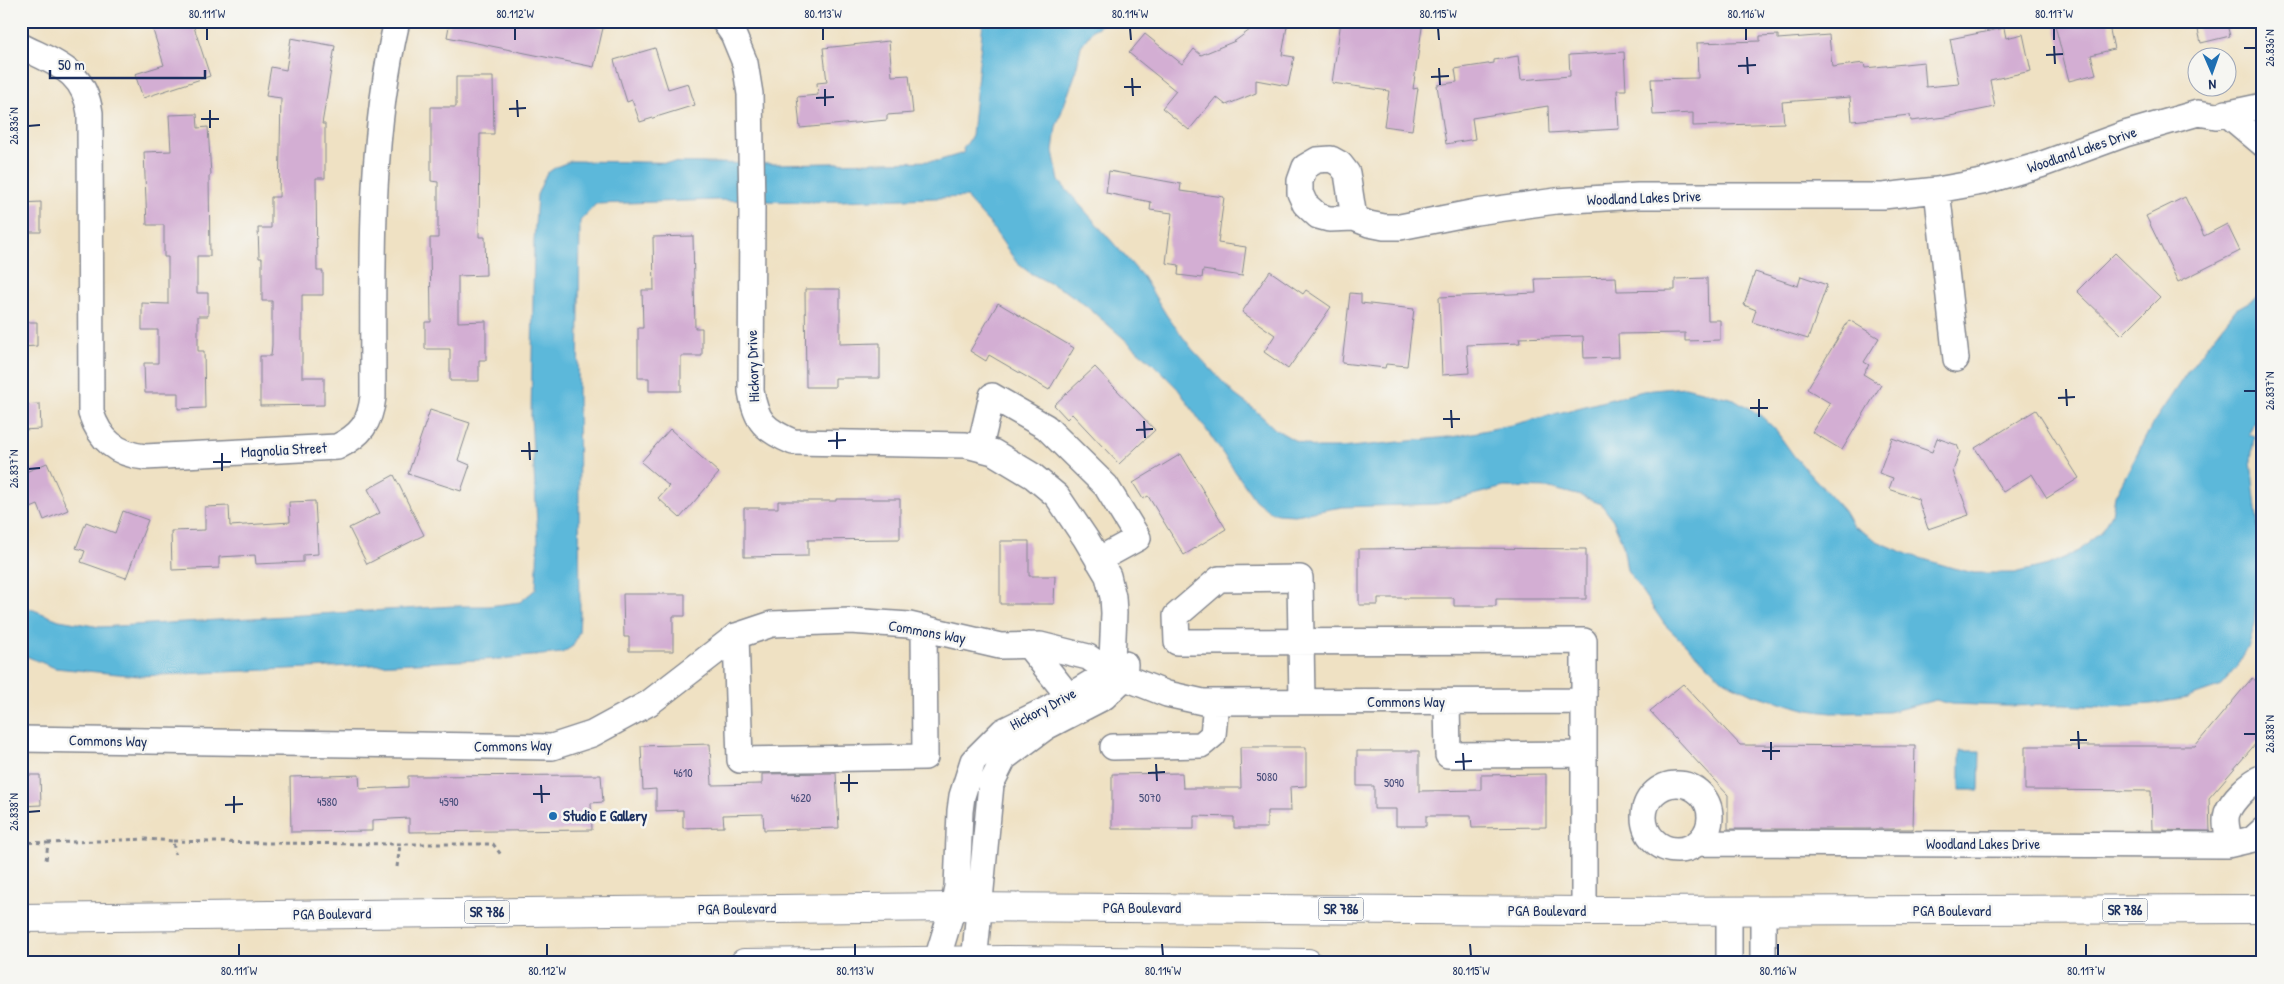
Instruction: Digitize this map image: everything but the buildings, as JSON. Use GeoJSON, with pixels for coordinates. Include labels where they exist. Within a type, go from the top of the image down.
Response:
{"type":"FeatureCollection","features":[{"type":"Feature","properties":{"kind":"main road","name":"PGA Boulevard"},"geometry":{"type":"LineString","coordinates":[[21,918],[966,907],[1584,911],[2263,910]]}},
{"type":"Feature","properties":{"kind":"main road"},"geometry":{"type":"LineString","coordinates":[[744,963],[936,961],[1308,963]]}},
{"type":"Feature","properties":{"kind":"street","name":"Magnolia Street"},"geometry":{"type":"LineString","coordinates":[[21,46],[70,72],[81,84],[88,98],[90,113],[91,413],[96,428],[105,441],[130,455],[145,457],[337,447],[352,440],[363,429],[371,413],[373,397],[374,184],[379,119],[397,21]]}},
{"type":"Feature","properties":{"kind":"street","name":"Hickory Drive"},"geometry":{"type":"LineString","coordinates":[[724,21],[740,48],[748,78],[752,155],[751,391],[753,407],[760,421],[771,432],[793,442],[921,443],[980,447],[1006,458],[1033,476],[1057,496],[1103,568],[1114,613],[1112,660],[1116,675],[1074,703],[1003,731],[973,761],[962,796],[956,887],[966,907],[975,961]]}},
{"type":"Feature","properties":{"kind":"street","name":"Woodland Lakes Drive"},"geometry":{"type":"LineString","coordinates":[[1354,218],[1384,227],[1400,226],[1476,212],[1593,199],[1638,196],[1882,196],[1937,190],[1982,182],[2040,165],[2125,134],[2198,113],[2216,116],[2263,106]]}},
{"type":"Feature","properties":{"kind":"street"},"geometry":{"type":"LineString","coordinates":[[2226,113],[2263,144]]}},
{"type":"Feature","properties":{"kind":"street"},"geometry":{"type":"LineString","coordinates":[[1937,190],[1956,359]]}},
{"type":"Feature","properties":{"kind":"street"},"geometry":{"type":"LineString","coordinates":[[980,447],[992,396],[1046,427],[1106,486],[1138,538],[1103,568]]}},
{"type":"Feature","properties":{"kind":"street"},"geometry":{"type":"LineString","coordinates":[[1302,701],[1300,641],[1300,578],[1219,579],[1176,616],[1177,642],[1300,641],[1584,641],[1584,911]]}},
{"type":"Feature","properties":{"kind":"street","name":"Commons Way"},"geometry":{"type":"LineString","coordinates":[[21,739],[552,748],[592,734],[649,703],[736,636],[772,624],[850,621],[909,625],[1000,646],[1040,645],[1088,657],[1116,675],[1167,694],[1203,702],[1584,701]]}},
{"type":"Feature","properties":{"kind":"street"},"geometry":{"type":"LineString","coordinates":[[736,636],[740,760],[925,758],[924,628]]}},
{"type":"Feature","properties":{"kind":"street"},"geometry":{"type":"LineString","coordinates":[[1028,645],[1040,663],[1074,703]]}},
{"type":"Feature","properties":{"kind":"street"},"geometry":{"type":"LineString","coordinates":[[1113,747],[1201,745],[1213,735],[1216,702]]}},
{"type":"Feature","properties":{"kind":"street"},"geometry":{"type":"LineString","coordinates":[[1446,702],[1448,755],[1584,754]]}},
{"type":"Feature","properties":{"kind":"street"},"geometry":{"type":"LineString","coordinates":[[2231,844],[2227,833],[2227,814],[2251,783],[2263,777]]}},
{"type":"Feature","properties":{"kind":"street","name":"Woodland Lakes Drive"},"geometry":{"type":"LineString","coordinates":[[1699,843],[2231,844],[2253,839],[2263,830]]}},
{"type":"Feature","properties":{"kind":"street","name":"Hickory Drive"},"geometry":{"type":"LineString","coordinates":[[936,961],[966,907]]}},
{"type":"Feature","properties":{"kind":"street"},"geometry":{"type":"LineString","coordinates":[[1729,911],[1729,963]]}},
{"type":"Feature","properties":{"kind":"street"},"geometry":{"type":"LineString","coordinates":[[1763,911],[1763,963]]}},
{"type":"Feature","properties":{"kind":"path"},"geometry":{"type":"LineString","coordinates":[[21,842],[48,843],[146,839],[400,845],[493,844],[502,856]]}},
{"type":"Feature","properties":{"kind":"path"},"geometry":{"type":"LineString","coordinates":[[172,841],[174,854]]}},
{"type":"Feature","properties":{"kind":"path"},"geometry":{"type":"LineString","coordinates":[[46,861],[48,843]]}},
{"type":"Feature","properties":{"kind":"path"},"geometry":{"type":"LineString","coordinates":[[397,867],[400,845]]}},
{"type":"Feature","properties":{"kind":"water"},"geometry":{"type":"Polygon","coordinates":[[[983,21],[1108,21],[1093,30],[1081,46],[1075,75],[1056,127],[1053,151],[1059,181],[1143,277],[1167,316],[1192,349],[1235,395],[1254,409],[1275,429],[1296,441],[1317,448],[1341,448],[1458,436],[1516,424],[1643,391],[1685,387],[1734,399],[1760,415],[1774,428],[1794,456],[1844,511],[1852,525],[1877,541],[1907,554],[1974,573],[2015,573],[2048,565],[2079,551],[2101,532],[2112,514],[2115,496],[2153,423],[2188,371],[2236,309],[2263,294],[2263,400],[2249,434],[2254,436],[2251,461],[2260,546],[2254,627],[2248,648],[2237,667],[2219,687],[2187,698],[2151,704],[2106,707],[2063,705],[2005,706],[1951,704],[1936,700],[1888,712],[1831,713],[1808,710],[1752,694],[1723,680],[1665,625],[1627,570],[1623,545],[1613,520],[1601,504],[1581,496],[1550,488],[1504,487],[1437,504],[1342,507],[1295,515],[1277,514],[1269,511],[1255,500],[1178,389],[1150,361],[1085,305],[1067,292],[1030,273],[1017,263],[990,224],[967,197],[808,202],[716,200],[596,204],[580,221],[578,391],[580,614],[579,632],[573,646],[562,653],[500,659],[139,676],[55,668],[21,654],[21,605],[59,620],[100,627],[454,606],[489,606],[520,602],[536,589],[538,541],[531,416],[534,242],[537,195],[546,174],[556,167],[571,161],[776,164],[937,161],[964,153],[963,149],[972,136],[983,21]]]}},
{"type":"Feature","properties":{"kind":"water"},"geometry":{"type":"Polygon","coordinates":[[[1960,751],[1980,751],[1979,790],[1960,790],[1960,751]]]}},
{"type":"Feature","properties":{"kind":"place","name":"Studio E Gallery"},"geometry":{"type":"Point","coordinates":[553,816]}}]}
